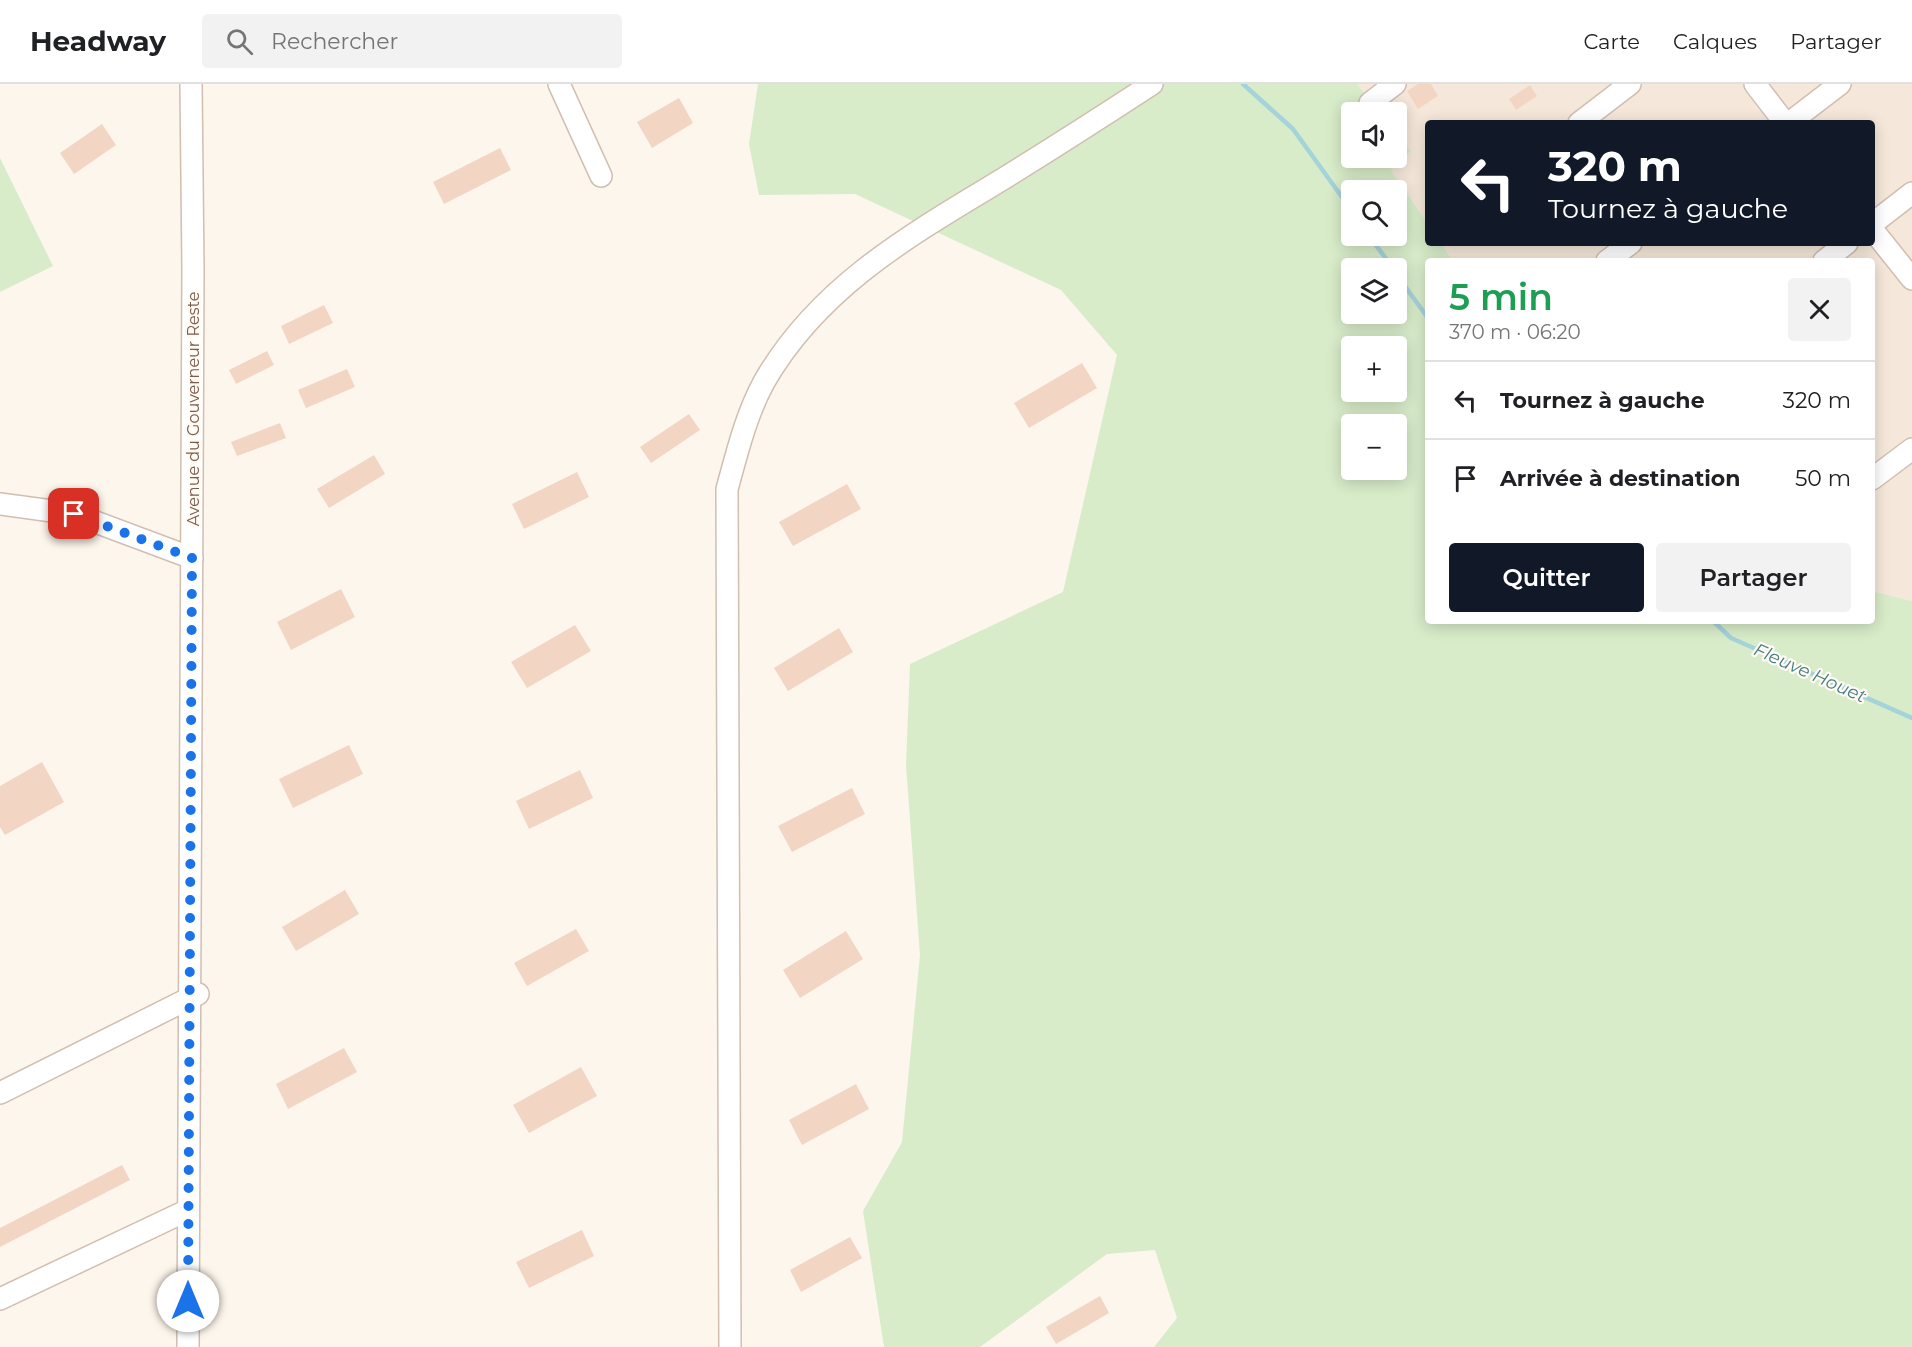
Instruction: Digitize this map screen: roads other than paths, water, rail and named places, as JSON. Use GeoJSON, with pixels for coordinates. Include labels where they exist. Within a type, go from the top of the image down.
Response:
{"type":"FeatureCollection","features":[{"type":"Feature","properties":{"kind":"street","name":"Avenue du Gouverneur Reste"},"geometry":{"type":"LineString","coordinates":[[188,1347],[192,558],[191,84]]}},
{"type":"Feature","properties":{"kind":"street"},"geometry":{"type":"LineString","coordinates":[[559,84],[601,176]]}},
{"type":"Feature","properties":{"kind":"street"},"geometry":{"type":"LineString","coordinates":[[730,1347],[727,489],[742,433],[764,382],[797,337],[838,290],[889,249],[1152,84]]}},
{"type":"Feature","properties":{"kind":"street"},"geometry":{"type":"LineString","coordinates":[[1371,102],[1395,84]]}},
{"type":"Feature","properties":{"kind":"street"},"geometry":{"type":"LineString","coordinates":[[1583,120],[1630,84]]}},
{"type":"Feature","properties":{"kind":"street"},"geometry":{"type":"LineString","coordinates":[[1755,84],[1785,120]]}},
{"type":"Feature","properties":{"kind":"street"},"geometry":{"type":"LineString","coordinates":[[1791,120],[1840,84]]}},
{"type":"Feature","properties":{"kind":"street"},"geometry":{"type":"LineString","coordinates":[[1875,222],[1912,193]]}},
{"type":"Feature","properties":{"kind":"street"},"geometry":{"type":"LineString","coordinates":[[1875,233],[1912,279]]}},
{"type":"Feature","properties":{"kind":"street"},"geometry":{"type":"LineString","coordinates":[[1611,258],[1627,246]]}},
{"type":"Feature","properties":{"kind":"street"},"geometry":{"type":"LineString","coordinates":[[1828,258],[1843,246]]}},
{"type":"Feature","properties":{"kind":"street"},"geometry":{"type":"LineString","coordinates":[[1875,477],[1912,449]]}},
{"type":"Feature","properties":{"kind":"street"},"geometry":{"type":"LineString","coordinates":[[0,504],[74,514],[192,558]]}},
{"type":"Feature","properties":{"kind":"street"},"geometry":{"type":"LineString","coordinates":[[0,1093],[198,994]]}},
{"type":"Feature","properties":{"kind":"street"},"geometry":{"type":"LineString","coordinates":[[0,1299],[188,1210]]}},
{"type":"Feature","properties":{"kind":"waterway","name":"Fleuve Houet"},"geometry":{"type":"LineString","coordinates":[[1243,84],[1293,129],[1341,196]]}},
{"type":"Feature","properties":{"kind":"waterway","name":"Fleuve Houet"},"geometry":{"type":"LineString","coordinates":[[1376,246],[1386,258]]}},
{"type":"Feature","properties":{"kind":"waterway","name":"Fleuve Houet"},"geometry":{"type":"LineString","coordinates":[[1407,289],[1425,314]]}},
{"type":"Feature","properties":{"kind":"waterway","name":"Fleuve Houet"},"geometry":{"type":"LineString","coordinates":[[1716,624],[1731,638],[1912,718]]}}]}
